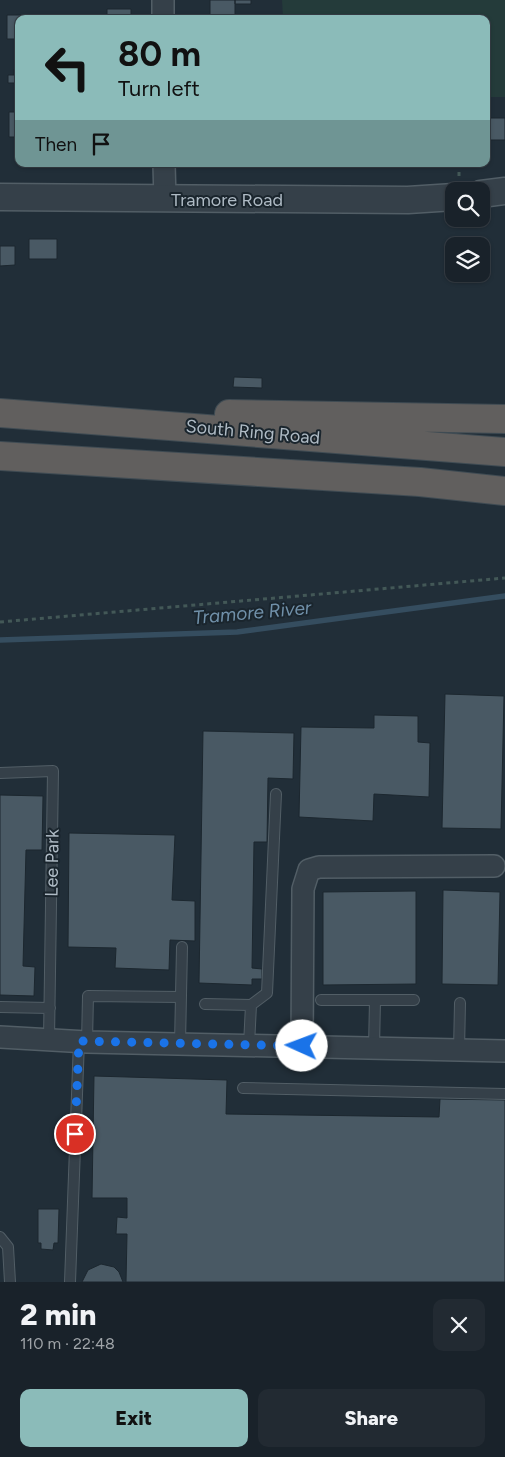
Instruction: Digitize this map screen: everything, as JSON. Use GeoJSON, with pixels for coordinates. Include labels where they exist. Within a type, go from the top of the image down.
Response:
{"type":"FeatureCollection","features":[{"type":"Feature","properties":{"kind":"highway","name":"South Ring Road"},"geometry":{"type":"LineString","coordinates":[[0,413],[505,452]]}},
{"type":"Feature","properties":{"kind":"highway"},"geometry":{"type":"LineString","coordinates":[[70,417],[257,413],[505,419]]}},
{"type":"Feature","properties":{"kind":"highway"},"geometry":{"type":"LineString","coordinates":[[0,456],[420,482],[505,491]]}},
{"type":"Feature","properties":{"kind":"street"},"geometry":{"type":"LineString","coordinates":[[163,15],[164,0]]}},
{"type":"Feature","properties":{"kind":"street"},"geometry":{"type":"LineString","coordinates":[[164,167],[165,200]]}},
{"type":"Feature","properties":{"kind":"street"},"geometry":{"type":"LineString","coordinates":[[490,193],[505,191]]}},
{"type":"Feature","properties":{"kind":"street","name":"Tramore Road"},"geometry":{"type":"LineString","coordinates":[[0,197],[165,200],[408,200],[445,198]]}},
{"type":"Feature","properties":{"kind":"street"},"geometry":{"type":"LineString","coordinates":[[302,1046],[303,889],[308,870],[319,867],[494,866]]}},
{"type":"Feature","properties":{"kind":"street"},"geometry":{"type":"LineString","coordinates":[[0,1037],[49,1038],[83,1042],[505,1051]]}},
{"type":"Feature","properties":{"kind":"lane","name":"Lee Park"},"geometry":{"type":"LineString","coordinates":[[0,773],[53,771],[49,1038]]}},
{"type":"Feature","properties":{"kind":"lane"},"geometry":{"type":"LineString","coordinates":[[204,1004],[251,1005],[267,993],[276,794]]}},
{"type":"Feature","properties":{"kind":"lane"},"geometry":{"type":"LineString","coordinates":[[180,1044],[182,947]]}},
{"type":"Feature","properties":{"kind":"lane"},"geometry":{"type":"LineString","coordinates":[[70,1282],[83,1042],[88,996],[181,997]]}},
{"type":"Feature","properties":{"kind":"lane"},"geometry":{"type":"LineString","coordinates":[[320,1000],[414,1000]]}},
{"type":"Feature","properties":{"kind":"lane"},"geometry":{"type":"LineString","coordinates":[[374,1048],[375,1000]]}},
{"type":"Feature","properties":{"kind":"lane"},"geometry":{"type":"LineString","coordinates":[[459,1050],[460,1002]]}},
{"type":"Feature","properties":{"kind":"lane"},"geometry":{"type":"LineString","coordinates":[[249,1045],[251,1005]]}},
{"type":"Feature","properties":{"kind":"lane"},"geometry":{"type":"LineString","coordinates":[[0,1007],[50,1008]]}},
{"type":"Feature","properties":{"kind":"lane"},"geometry":{"type":"LineString","coordinates":[[243,1088],[505,1094]]}},
{"type":"Feature","properties":{"kind":"lane"},"geometry":{"type":"LineString","coordinates":[[0,1237],[8,1247],[10,1282]]}},
{"type":"Feature","properties":{"kind":"path"},"geometry":{"type":"LineString","coordinates":[[0,622],[505,578]]}},
{"type":"Feature","properties":{"kind":"green space"},"geometry":{"type":"Polygon","coordinates":[[[282,0],[505,0],[505,97],[490,97],[490,15],[283,15],[282,0]]]}},
{"type":"Feature","properties":{"kind":"building"},"geometry":{"type":"Polygon","coordinates":[[[210,0],[235,0],[235,15],[210,15],[210,0]]]}},
{"type":"Feature","properties":{"kind":"building"},"geometry":{"type":"Polygon","coordinates":[[[235,0],[251,0],[251,4],[235,4],[235,0]]]}},
{"type":"Feature","properties":{"kind":"building"},"geometry":{"type":"Polygon","coordinates":[[[107,9],[131,9],[131,15],[107,15],[107,9]]]}},
{"type":"Feature","properties":{"kind":"building"},"geometry":{"type":"Polygon","coordinates":[[[7,15],[15,15],[15,39],[7,39],[7,15]]]}},
{"type":"Feature","properties":{"kind":"building"},"geometry":{"type":"Polygon","coordinates":[[[15,69],[15,83],[8,83],[8,75],[14,75],[15,69]]]}},
{"type":"Feature","properties":{"kind":"building"},"geometry":{"type":"Polygon","coordinates":[[[9,112],[15,112],[15,137],[9,137],[9,112]]]}},
{"type":"Feature","properties":{"kind":"building"},"geometry":{"type":"Polygon","coordinates":[[[490,118],[505,118],[505,140],[490,140],[490,118]]]}},
{"type":"Feature","properties":{"kind":"building"},"geometry":{"type":"Polygon","coordinates":[[[29,239],[57,239],[57,259],[29,259],[29,239]]]}},
{"type":"Feature","properties":{"kind":"building"},"geometry":{"type":"Polygon","coordinates":[[[0,246],[15,246],[15,265],[0,266],[0,246]]]}},
{"type":"Feature","properties":{"kind":"building"},"geometry":{"type":"Polygon","coordinates":[[[234,377],[262,378],[262,388],[233,387],[234,377]]]}},
{"type":"Feature","properties":{"kind":"building"},"geometry":{"type":"Polygon","coordinates":[[[445,694],[504,696],[501,829],[442,828],[445,694]]]}},
{"type":"Feature","properties":{"kind":"building"},"geometry":{"type":"Polygon","coordinates":[[[374,715],[418,716],[418,742],[430,743],[429,797],[374,794],[373,821],[299,817],[301,727],[374,728],[374,715]]]}},
{"type":"Feature","properties":{"kind":"building"},"geometry":{"type":"Polygon","coordinates":[[[203,731],[294,733],[293,779],[268,778],[267,842],[254,842],[252,968],[262,969],[262,979],[252,979],[252,985],[199,983],[203,731]]]}},
{"type":"Feature","properties":{"kind":"building"},"geometry":{"type":"Polygon","coordinates":[[[0,795],[43,796],[42,850],[26,850],[23,966],[35,967],[34,996],[0,995],[0,795]]]}},
{"type":"Feature","properties":{"kind":"building"},"geometry":{"type":"Polygon","coordinates":[[[69,833],[175,835],[172,900],[195,901],[195,941],[170,940],[169,970],[115,968],[116,948],[68,947],[69,833]]]}},
{"type":"Feature","properties":{"kind":"building"},"geometry":{"type":"Polygon","coordinates":[[[443,890],[500,892],[498,985],[442,984],[443,890]]]}},
{"type":"Feature","properties":{"kind":"building"},"geometry":{"type":"Polygon","coordinates":[[[416,891],[416,984],[323,985],[323,892],[416,891]]]}},
{"type":"Feature","properties":{"kind":"building"},"geometry":{"type":"Polygon","coordinates":[[[94,1076],[227,1080],[226,1114],[439,1117],[440,1099],[505,1100],[505,1282],[126,1282],[127,1234],[116,1234],[117,1217],[127,1218],[127,1198],[92,1198],[94,1076]]]}},
{"type":"Feature","properties":{"kind":"building"},"geometry":{"type":"Polygon","coordinates":[[[38,1209],[59,1209],[58,1243],[54,1243],[53,1250],[41,1249],[41,1243],[38,1243],[38,1209]]]}},
{"type":"Feature","properties":{"kind":"building"},"geometry":{"type":"Polygon","coordinates":[[[101,1264],[114,1267],[119,1272],[123,1282],[82,1282],[88,1270],[101,1264]]]}},
{"type":"Feature","properties":{"kind":"waterway","name":"Tramore River"},"geometry":{"type":"LineString","coordinates":[[0,640],[237,632],[505,596]]}},
{"type":"Feature","properties":{"kind":"route"},"geometry":{"type":"LineString","coordinates":[[75,1134],[79,1041],[302,1046]]}}]}
